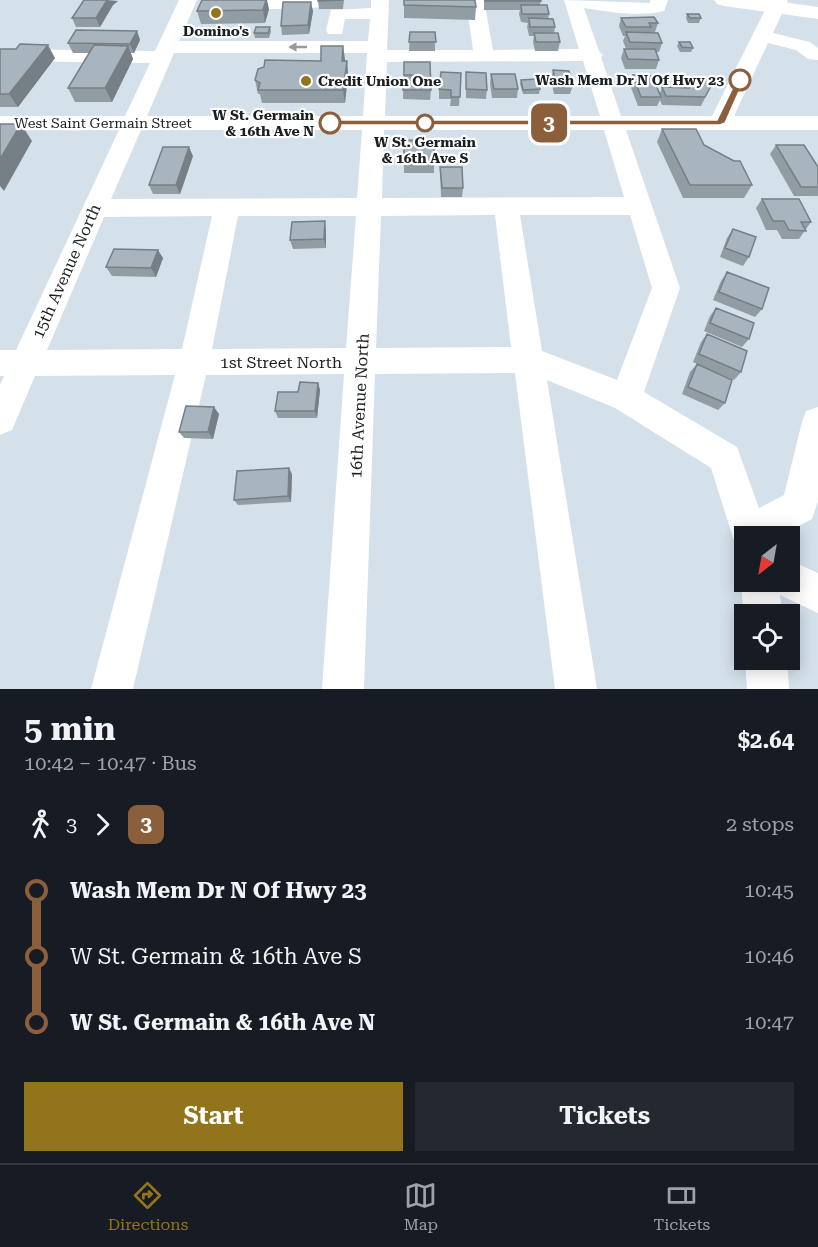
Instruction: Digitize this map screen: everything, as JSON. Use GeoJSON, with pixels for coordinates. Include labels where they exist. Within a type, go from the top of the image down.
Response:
{"type":"FeatureCollection","features":[{"type":"Feature","properties":{"kind":"highway"},"geometry":{"type":"LineString","coordinates":[[724,0],[777,3],[818,13]]}},
{"type":"Feature","properties":{"kind":"street"},"geometry":{"type":"LineString","coordinates":[[475,0],[484,56]]}},
{"type":"Feature","properties":{"kind":"street"},"geometry":{"type":"LineString","coordinates":[[626,398],[666,288],[615,123],[574,1],[614,7],[653,8],[659,2]]}},
{"type":"Feature","properties":{"kind":"street"},"geometry":{"type":"LineString","coordinates":[[197,4],[277,12],[314,3]]}},
{"type":"Feature","properties":{"kind":"street"},"geometry":{"type":"LineString","coordinates":[[720,123],[777,3]]}},
{"type":"Feature","properties":{"kind":"street","name":"15th Avenue North"},"geometry":{"type":"LineString","coordinates":[[0,420],[12,364],[95,208],[162,56],[197,4]]}},
{"type":"Feature","properties":{"kind":"street"},"geometry":{"type":"LineString","coordinates":[[335,30],[337,15],[380,7]]}},
{"type":"Feature","properties":{"kind":"street","name":"16th Avenue North"},"geometry":{"type":"LineString","coordinates":[[343,689],[380,7]]}},
{"type":"Feature","properties":{"kind":"street"},"geometry":{"type":"LineString","coordinates":[[273,47],[277,12]]}},
{"type":"Feature","properties":{"kind":"street"},"geometry":{"type":"LineString","coordinates":[[761,36],[803,46],[815,55]]}},
{"type":"Feature","properties":{"kind":"street"},"geometry":{"type":"LineString","coordinates":[[0,55],[162,56],[273,47],[377,58],[592,55]]}},
{"type":"Feature","properties":{"kind":"street"},"geometry":{"type":"LineString","coordinates":[[162,56],[224,63],[284,66]]}},
{"type":"Feature","properties":{"kind":"street"},"geometry":{"type":"LineString","coordinates":[[356,70],[377,58]]}},
{"type":"Feature","properties":{"kind":"street","name":"West Saint Germain Street"},"geometry":{"type":"LineString","coordinates":[[0,123],[818,123]]}},
{"type":"Feature","properties":{"kind":"street"},"geometry":{"type":"LineString","coordinates":[[112,689],[194,362],[227,206]]}},
{"type":"Feature","properties":{"kind":"street"},"geometry":{"type":"LineString","coordinates":[[506,206],[576,689]]}},
{"type":"Feature","properties":{"kind":"street"},"geometry":{"type":"LineString","coordinates":[[95,208],[640,206]]}},
{"type":"Feature","properties":{"kind":"street","name":"1st Street North"},"geometry":{"type":"LineString","coordinates":[[12,364],[530,360],[626,398],[725,458],[746,526]]}},
{"type":"Feature","properties":{"kind":"street"},"geometry":{"type":"LineString","coordinates":[[765,526],[799,506],[818,422]]}},
{"type":"Feature","properties":{"kind":"street"},"geometry":{"type":"LineString","coordinates":[[800,585],[818,594]]}},
{"type":"Feature","properties":{"kind":"street"},"geometry":{"type":"LineString","coordinates":[[767,670],[768,689]]}},
{"type":"Feature","properties":{"kind":"building"},"geometry":{"type":"Polygon","coordinates":[[[84,0],[107,0],[96,18],[72,18],[84,0]]]}},
{"type":"Feature","properties":{"kind":"building"},"geometry":{"type":"Polygon","coordinates":[[[202,0],[266,0],[263,10],[197,11],[202,0]]]}},
{"type":"Feature","properties":{"kind":"building"},"geometry":{"type":"Polygon","coordinates":[[[404,0],[475,0],[476,7],[404,5],[404,0]]]}},
{"type":"Feature","properties":{"kind":"building"},"geometry":{"type":"Polygon","coordinates":[[[541,0],[541,1],[485,1],[541,0]]]}},
{"type":"Feature","properties":{"kind":"building"},"geometry":{"type":"Polygon","coordinates":[[[283,2],[311,2],[308,25],[281,26],[283,2]]]}},
{"type":"Feature","properties":{"kind":"building"},"geometry":{"type":"Polygon","coordinates":[[[521,5],[547,5],[549,14],[522,14],[521,5]]]}},
{"type":"Feature","properties":{"kind":"building"},"geometry":{"type":"Polygon","coordinates":[[[687,14],[699,14],[701,18],[690,18],[687,14]]]}},
{"type":"Feature","properties":{"kind":"building"},"geometry":{"type":"Polygon","coordinates":[[[654,17],[658,23],[649,23],[651,27],[626,27],[621,18],[654,17]]]}},
{"type":"Feature","properties":{"kind":"building"},"geometry":{"type":"Polygon","coordinates":[[[529,18],[553,19],[555,27],[530,27],[529,18]]]}},
{"type":"Feature","properties":{"kind":"building"},"geometry":{"type":"Polygon","coordinates":[[[256,27],[270,27],[268,33],[254,33],[256,27]]]}},
{"type":"Feature","properties":{"kind":"building"},"geometry":{"type":"Polygon","coordinates":[[[76,30],[137,31],[130,44],[68,43],[76,30]]]}},
{"type":"Feature","properties":{"kind":"building"},"geometry":{"type":"Polygon","coordinates":[[[410,32],[435,32],[436,42],[409,42],[410,32]]]}},
{"type":"Feature","properties":{"kind":"building"},"geometry":{"type":"Polygon","coordinates":[[[626,32],[658,33],[662,43],[630,42],[626,32]]]}},
{"type":"Feature","properties":{"kind":"building"},"geometry":{"type":"Polygon","coordinates":[[[534,33],[558,33],[560,42],[536,42],[534,33]]]}},
{"type":"Feature","properties":{"kind":"building"},"geometry":{"type":"Polygon","coordinates":[[[679,42],[690,42],[693,48],[682,47],[679,42]]]}},
{"type":"Feature","properties":{"kind":"building"},"geometry":{"type":"Polygon","coordinates":[[[20,44],[48,45],[9,94],[0,94],[0,49],[16,49],[20,44]]]}},
{"type":"Feature","properties":{"kind":"building"},"geometry":{"type":"Polygon","coordinates":[[[94,45],[128,46],[105,88],[68,88],[94,45]]]}},
{"type":"Feature","properties":{"kind":"building"},"geometry":{"type":"Polygon","coordinates":[[[321,46],[343,46],[342,61],[347,61],[343,90],[258,90],[260,83],[255,80],[258,69],[264,67],[265,60],[321,61],[321,46]]]}},
{"type":"Feature","properties":{"kind":"building"},"geometry":{"type":"Polygon","coordinates":[[[624,49],[655,49],[659,60],[628,59],[624,49]]]}},
{"type":"Feature","properties":{"kind":"building"},"geometry":{"type":"Polygon","coordinates":[[[404,62],[430,62],[431,90],[403,90],[403,80],[413,80],[413,75],[404,75],[404,62]]]}},
{"type":"Feature","properties":{"kind":"building"},"geometry":{"type":"Polygon","coordinates":[[[553,70],[569,71],[573,85],[556,85],[553,70]]]}},
{"type":"Feature","properties":{"kind":"building"},"geometry":{"type":"Polygon","coordinates":[[[441,72],[461,73],[460,97],[451,97],[451,90],[439,89],[441,72]]]}},
{"type":"Feature","properties":{"kind":"building"},"geometry":{"type":"Polygon","coordinates":[[[466,72],[486,73],[487,90],[466,89],[466,72]]]}},
{"type":"Feature","properties":{"kind":"building"},"geometry":{"type":"Polygon","coordinates":[[[491,74],[515,74],[518,89],[494,89],[491,74]]]}},
{"type":"Feature","properties":{"kind":"building"},"geometry":{"type":"Polygon","coordinates":[[[633,75],[652,76],[661,97],[641,97],[633,75]]]}},
{"type":"Feature","properties":{"kind":"building"},"geometry":{"type":"Polygon","coordinates":[[[685,77],[709,80],[711,86],[705,97],[666,96],[662,87],[689,88],[685,77]]]}},
{"type":"Feature","properties":{"kind":"building"},"geometry":{"type":"Polygon","coordinates":[[[537,79],[540,89],[523,90],[521,80],[537,79]]]}},
{"type":"Feature","properties":{"kind":"building"},"geometry":{"type":"Polygon","coordinates":[[[0,124],[21,124],[0,159],[0,124]]]}},
{"type":"Feature","properties":{"kind":"building"},"geometry":{"type":"Polygon","coordinates":[[[662,129],[696,129],[704,145],[734,161],[740,161],[752,185],[690,185],[662,129]]]}},
{"type":"Feature","properties":{"kind":"building"},"geometry":{"type":"Polygon","coordinates":[[[404,140],[434,141],[434,164],[404,164],[404,140]]]}},
{"type":"Feature","properties":{"kind":"building"},"geometry":{"type":"Polygon","coordinates":[[[776,145],[804,145],[818,167],[818,187],[801,187],[776,145]]]}},
{"type":"Feature","properties":{"kind":"building"},"geometry":{"type":"Polygon","coordinates":[[[163,147],[189,147],[176,185],[149,185],[163,147]]]}},
{"type":"Feature","properties":{"kind":"building"},"geometry":{"type":"Polygon","coordinates":[[[440,167],[462,167],[463,188],[442,188],[440,167]]]}},
{"type":"Feature","properties":{"kind":"building"},"geometry":{"type":"Polygon","coordinates":[[[762,199],[799,199],[811,222],[801,222],[806,231],[789,230],[784,221],[773,221],[762,199]]]}},
{"type":"Feature","properties":{"kind":"building"},"geometry":{"type":"Polygon","coordinates":[[[325,221],[324,239],[290,240],[292,222],[325,221]]]}},
{"type":"Feature","properties":{"kind":"building"},"geometry":{"type":"Polygon","coordinates":[[[733,229],[756,237],[749,257],[725,248],[733,229]]]}},
{"type":"Feature","properties":{"kind":"building"},"geometry":{"type":"Polygon","coordinates":[[[114,249],[158,250],[151,268],[106,267],[114,249]]]}},
{"type":"Feature","properties":{"kind":"building"},"geometry":{"type":"Polygon","coordinates":[[[727,272],[769,288],[762,309],[719,292],[727,272]]]}},
{"type":"Feature","properties":{"kind":"building"},"geometry":{"type":"Polygon","coordinates":[[[716,308],[754,323],[749,339],[710,323],[716,308]]]}},
{"type":"Feature","properties":{"kind":"building"},"geometry":{"type":"Polygon","coordinates":[[[707,334],[747,351],[741,372],[699,354],[707,334]]]}},
{"type":"Feature","properties":{"kind":"building"},"geometry":{"type":"Polygon","coordinates":[[[697,364],[732,380],[725,403],[688,387],[697,364]]]}},
{"type":"Feature","properties":{"kind":"building"},"geometry":{"type":"Polygon","coordinates":[[[300,382],[318,383],[315,411],[275,411],[278,392],[298,392],[300,382]]]}},
{"type":"Feature","properties":{"kind":"building"},"geometry":{"type":"Polygon","coordinates":[[[186,406],[214,407],[208,432],[179,432],[186,406]]]}},
{"type":"Feature","properties":{"kind":"building"},"geometry":{"type":"Polygon","coordinates":[[[289,468],[288,496],[234,500],[237,471],[289,468]]]}},
{"type":"Feature","properties":{"kind":"bus line","name":"3"},"geometry":{"type":"LineString","coordinates":[[330,123],[720,123],[740,80]]}},
{"type":"Feature","properties":{"kind":"place","name":"Domino's"},"geometry":{"type":"Point","coordinates":[216,13]}},
{"type":"Feature","properties":{"kind":"place","name":"Wash Mem Dr N Of Hwy 23"},"geometry":{"type":"Point","coordinates":[740,80]}},
{"type":"Feature","properties":{"kind":"place","name":"Credit Union One"},"geometry":{"type":"Point","coordinates":[306,81]}},
{"type":"Feature","properties":{"kind":"place","name":"W St. Germain & 16th Ave N"},"geometry":{"type":"Point","coordinates":[330,123]}},
{"type":"Feature","properties":{"kind":"place","name":"W St. Germain & 16th Ave S"},"geometry":{"type":"Point","coordinates":[425,123]}}]}
